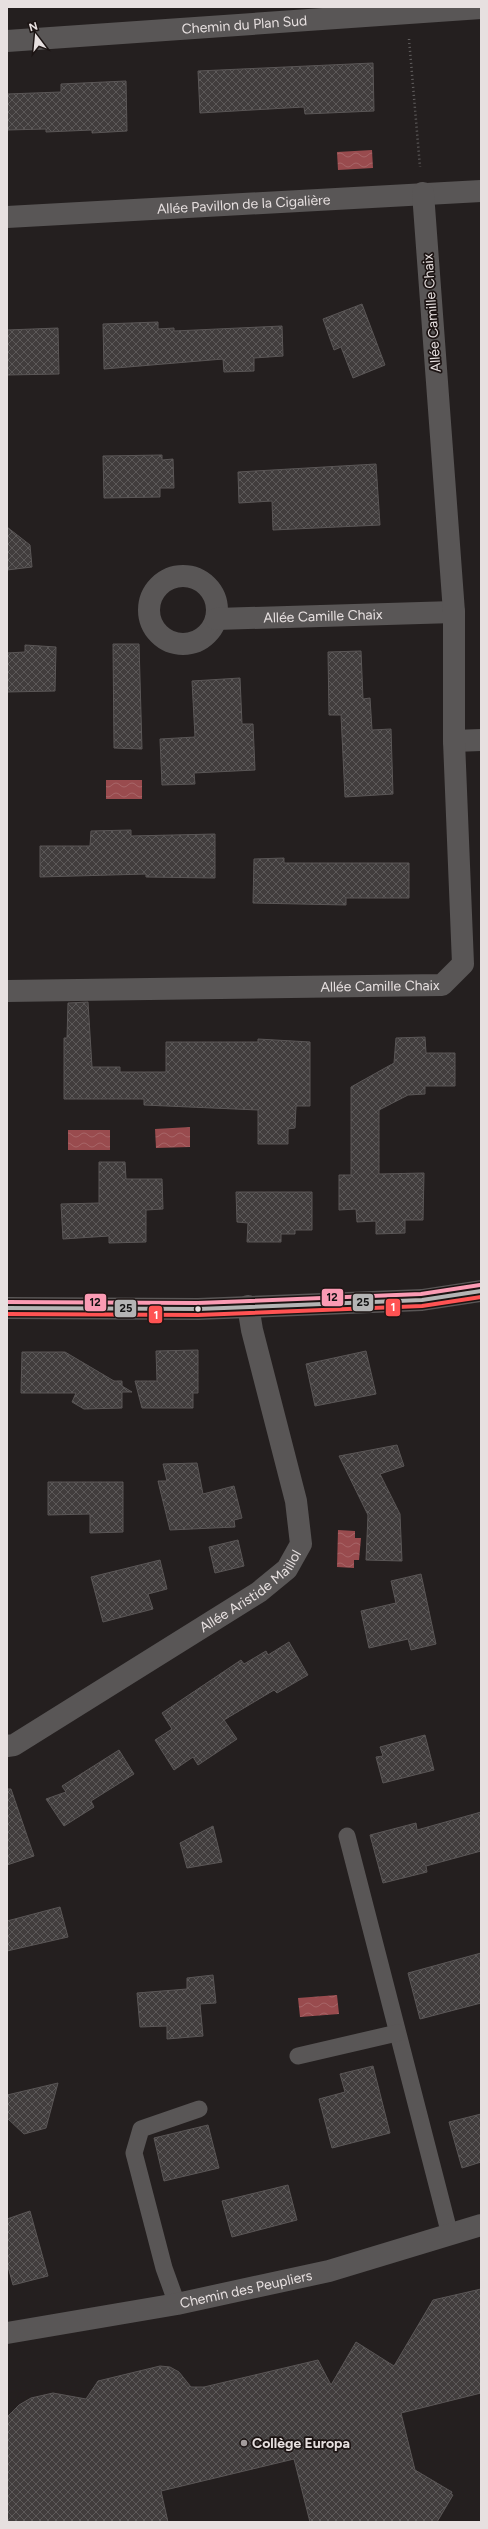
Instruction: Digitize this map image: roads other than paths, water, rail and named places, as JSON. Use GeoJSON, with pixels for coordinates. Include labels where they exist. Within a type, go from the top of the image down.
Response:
{"type":"FeatureCollection","features":[{"type":"Feature","properties":{"kind":"street","name":"Chemin du Plan Sud"},"geometry":{"type":"LineString","coordinates":[[7,42],[481,8]]}},
{"type":"Feature","properties":{"kind":"street","name":"Allée Pavillon de la Cigalière"},"geometry":{"type":"LineString","coordinates":[[7,217],[481,191]]}},
{"type":"Feature","properties":{"kind":"street","name":"Allée Camille Chaix"},"geometry":{"type":"LineString","coordinates":[[7,991],[442,986],[463,964],[454,741],[454,612],[423,194]]}},
{"type":"Feature","properties":{"kind":"street","name":"Allée Camille Chaix"},"geometry":{"type":"LineString","coordinates":[[216,619],[454,612]]}},
{"type":"Feature","properties":{"kind":"street"},"geometry":{"type":"LineString","coordinates":[[454,741],[481,740]]}},
{"type":"Feature","properties":{"kind":"street"},"geometry":{"type":"LineString","coordinates":[[7,1308],[198,1309],[422,1300],[481,1291]]}},
{"type":"Feature","properties":{"kind":"street","name":"Allée Aristide Maillol"},"geometry":{"type":"LineString","coordinates":[[7,1746],[14,1745],[259,1592],[288,1569],[301,1544],[296,1501],[252,1330],[248,1306]]}},
{"type":"Feature","properties":{"kind":"street","name":"Chemin des Peupliers"},"geometry":{"type":"LineString","coordinates":[[7,2333],[177,2304],[329,2271],[450,2236],[481,2225]]}},
{"type":"Feature","properties":{"kind":"lane"},"geometry":{"type":"LineString","coordinates":[[347,1836],[450,2236]]}},
{"type":"Feature","properties":{"kind":"lane"},"geometry":{"type":"LineString","coordinates":[[298,2056],[397,2033]]}},
{"type":"Feature","properties":{"kind":"lane"},"geometry":{"type":"LineString","coordinates":[[177,2304],[164,2268],[134,2153],[141,2129],[199,2109]]}},
{"type":"Feature","properties":{"kind":"water"},"geometry":{"type":"Polygon","coordinates":[[[372,150],[373,168],[338,170],[337,152],[372,150]]]}},
{"type":"Feature","properties":{"kind":"water"},"geometry":{"type":"Polygon","coordinates":[[[106,780],[142,780],[142,799],[106,799],[106,780]]]}},
{"type":"Feature","properties":{"kind":"water"},"geometry":{"type":"Polygon","coordinates":[[[190,1127],[190,1147],[156,1148],[155,1129],[190,1127]]]}},
{"type":"Feature","properties":{"kind":"water"},"geometry":{"type":"Polygon","coordinates":[[[68,1130],[110,1130],[110,1150],[68,1150],[68,1130]]]}},
{"type":"Feature","properties":{"kind":"water"},"geometry":{"type":"Polygon","coordinates":[[[338,1530],[355,1531],[355,1538],[361,1538],[359,1560],[354,1560],[354,1568],[337,1567],[338,1530]]]}},
{"type":"Feature","properties":{"kind":"water"},"geometry":{"type":"Polygon","coordinates":[[[337,1995],[339,2014],[300,2017],[298,1998],[337,1995]]]}},
{"type":"Feature","properties":{"kind":"place","name":"Collège Europa"},"geometry":{"type":"Point","coordinates":[244,2443]}}]}
